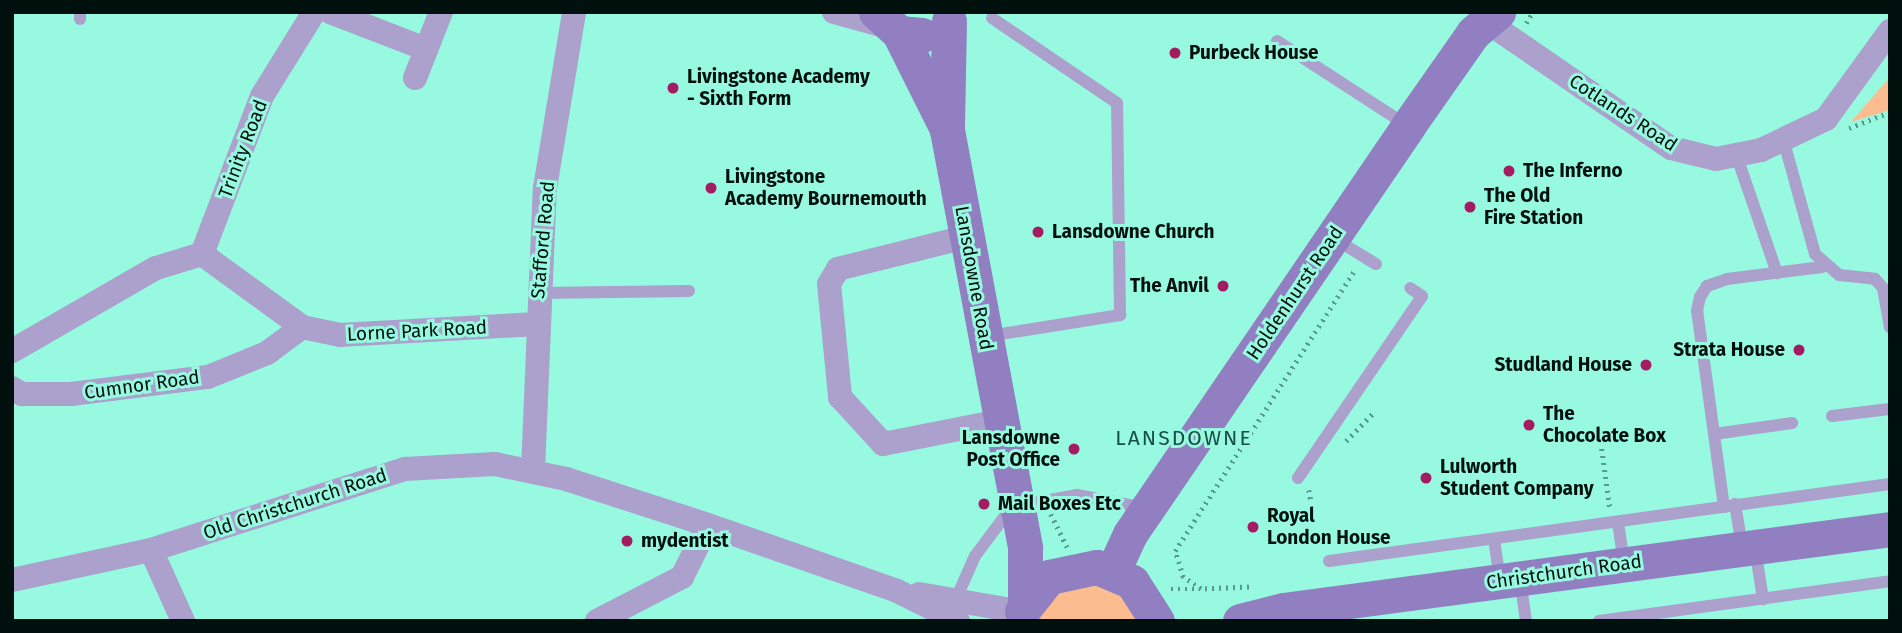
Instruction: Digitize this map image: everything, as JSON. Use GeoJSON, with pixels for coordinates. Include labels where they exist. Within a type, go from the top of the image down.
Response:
{"type":"FeatureCollection","features":[{"type":"Feature","properties":{"kind":"main road","name":"Holdenhurst Road"},"geometry":{"type":"LineString","coordinates":[[1113,571],[1148,509],[1332,237],[1408,126],[1492,15]]}},
{"type":"Feature","properties":{"kind":"main road"},"geometry":{"type":"LineString","coordinates":[[888,24],[926,35],[952,17]]}},
{"type":"Feature","properties":{"kind":"main road","name":"Lansdowne Road"},"geometry":{"type":"LineString","coordinates":[[952,17],[947,130],[1001,424],[1024,505],[1028,572],[1022,612]]}},
{"type":"Feature","properties":{"kind":"main road","name":"Lansdowne Road"},"geometry":{"type":"LineString","coordinates":[[888,24],[947,130]]}},
{"type":"Feature","properties":{"kind":"main road","name":"Lansdowne Road"},"geometry":{"type":"LineString","coordinates":[[1024,505],[1065,570]]}},
{"type":"Feature","properties":{"kind":"main road","name":"Christchurch Road"},"geometry":{"type":"LineString","coordinates":[[1240,621],[1510,580],[1890,529]]}},
{"type":"Feature","properties":{"kind":"main road"},"geometry":{"type":"LineString","coordinates":[[1022,612],[1065,570],[1113,571],[1132,582],[1165,609]]}},
{"type":"Feature","properties":{"kind":"street","name":"Trinity Road"},"geometry":{"type":"LineString","coordinates":[[202,254],[262,96],[314,12]]}},
{"type":"Feature","properties":{"kind":"street"},"geometry":{"type":"LineString","coordinates":[[330,12],[426,49]]}},
{"type":"Feature","properties":{"kind":"street"},"geometry":{"type":"LineString","coordinates":[[415,78],[441,12]]}},
{"type":"Feature","properties":{"kind":"street","name":"Stafford Road"},"geometry":{"type":"LineString","coordinates":[[533,470],[534,324],[545,188],[574,12]]}},
{"type":"Feature","properties":{"kind":"street"},"geometry":{"type":"LineString","coordinates":[[834,12],[888,24]]}},
{"type":"Feature","properties":{"kind":"street","name":"Cotlands Road"},"geometry":{"type":"LineString","coordinates":[[1492,15],[1671,148],[1696,157],[1737,157],[1784,142],[1825,119],[1889,35]]}},
{"type":"Feature","properties":{"kind":"street"},"geometry":{"type":"LineString","coordinates":[[966,237],[838,269],[829,284],[840,397],[883,444],[1001,424]]}},
{"type":"Feature","properties":{"kind":"street","name":"Lorne Park Road"},"geometry":{"type":"LineString","coordinates":[[202,254],[302,327],[340,335],[534,324]]}},
{"type":"Feature","properties":{"kind":"street"},"geometry":{"type":"LineString","coordinates":[[12,351],[156,268],[202,254]]}},
{"type":"Feature","properties":{"kind":"street","name":"Cumnor Road"},"geometry":{"type":"LineString","coordinates":[[12,388],[22,394],[71,394],[208,377],[267,354],[302,327]]}},
{"type":"Feature","properties":{"kind":"street","name":"Old Christchurch Road"},"geometry":{"type":"LineString","coordinates":[[12,580],[151,550],[405,469],[454,462],[533,470],[708,525],[957,610],[1022,612]]}},
{"type":"Feature","properties":{"kind":"street"},"geometry":{"type":"LineString","coordinates":[[597,621],[682,577],[708,525]]}},
{"type":"Feature","properties":{"kind":"street"},"geometry":{"type":"LineString","coordinates":[[151,550],[183,621]]}},
{"type":"Feature","properties":{"kind":"lane"},"geometry":{"type":"LineString","coordinates":[[984,336],[1120,315],[1117,103],[992,18]]}},
{"type":"Feature","properties":{"kind":"lane"},"geometry":{"type":"LineString","coordinates":[[1277,41],[1408,126]]}},
{"type":"Feature","properties":{"kind":"lane"},"geometry":{"type":"LineString","coordinates":[[1784,142],[1822,267]]}},
{"type":"Feature","properties":{"kind":"lane"},"geometry":{"type":"LineString","coordinates":[[1737,157],[1777,273]]}},
{"type":"Feature","properties":{"kind":"lane"},"geometry":{"type":"LineString","coordinates":[[1332,237],[1376,264]]}},
{"type":"Feature","properties":{"kind":"lane"},"geometry":{"type":"LineString","coordinates":[[1763,598],[1749,548],[1730,505],[1714,434],[1700,297],[1717,282],[1822,267],[1875,279],[1883,288],[1890,327]]}},
{"type":"Feature","properties":{"kind":"lane"},"geometry":{"type":"LineString","coordinates":[[1298,478],[1422,296],[1410,288]]}},
{"type":"Feature","properties":{"kind":"lane"},"geometry":{"type":"LineString","coordinates":[[538,293],[689,291]]}},
{"type":"Feature","properties":{"kind":"lane"},"geometry":{"type":"LineString","coordinates":[[1832,416],[1890,409]]}},
{"type":"Feature","properties":{"kind":"lane"},"geometry":{"type":"LineString","coordinates":[[1714,434],[1792,423]]}},
{"type":"Feature","properties":{"kind":"lane"},"geometry":{"type":"LineString","coordinates":[[1329,561],[1890,484]]}},
{"type":"Feature","properties":{"kind":"lane"},"geometry":{"type":"LineString","coordinates":[[957,610],[975,556],[1006,510],[1077,495],[1148,509]]}},
{"type":"Feature","properties":{"kind":"lane"},"geometry":{"type":"LineString","coordinates":[[1615,522],[1624,564]]}},
{"type":"Feature","properties":{"kind":"lane"},"geometry":{"type":"LineString","coordinates":[[1494,539],[1526,621]]}},
{"type":"Feature","properties":{"kind":"lane"},"geometry":{"type":"LineString","coordinates":[[1599,621],[1890,581]]}},
{"type":"Feature","properties":{"kind":"path"},"geometry":{"type":"LineString","coordinates":[[1201,589],[1177,567],[1180,538],[1364,257]]}},
{"type":"Feature","properties":{"kind":"path"},"geometry":{"type":"LineString","coordinates":[[1609,433],[1600,435],[1615,522]]}},
{"type":"Feature","properties":{"kind":"path"},"geometry":{"type":"LineString","coordinates":[[1165,609],[1201,589],[1258,586]]}},
{"type":"Feature","properties":{"kind":"shaded area"},"geometry":{"type":"Polygon","coordinates":[[[1890,77],[1890,110],[1851,122],[1890,77]]]}},
{"type":"Feature","properties":{"kind":"shaded area"},"geometry":{"type":"Polygon","coordinates":[[[1086,583],[1123,592],[1141,621],[1034,621],[1052,593],[1086,583]]]}},
{"type":"Feature","properties":{"kind":"place","name":"Purbeck House"},"geometry":{"type":"Point","coordinates":[1175,53]}},
{"type":"Feature","properties":{"kind":"place","name":"Livingstone Academy - Sixth Form"},"geometry":{"type":"Point","coordinates":[673,88]}},
{"type":"Feature","properties":{"kind":"place","name":"The Inferno"},"geometry":{"type":"Point","coordinates":[1509,171]}},
{"type":"Feature","properties":{"kind":"place","name":"Livingstone Academy Bournemouth"},"geometry":{"type":"Point","coordinates":[711,188]}},
{"type":"Feature","properties":{"kind":"place","name":"The Old Fire Station"},"geometry":{"type":"Point","coordinates":[1470,207]}},
{"type":"Feature","properties":{"kind":"place","name":"Lansdowne Church"},"geometry":{"type":"Point","coordinates":[1038,232]}},
{"type":"Feature","properties":{"kind":"place","name":"The Anvil"},"geometry":{"type":"Point","coordinates":[1223,286]}},
{"type":"Feature","properties":{"kind":"place","name":"Strata House"},"geometry":{"type":"Point","coordinates":[1799,350]}},
{"type":"Feature","properties":{"kind":"place","name":"Studland House"},"geometry":{"type":"Point","coordinates":[1646,365]}},
{"type":"Feature","properties":{"kind":"place","name":"The Chocolate Box"},"geometry":{"type":"Point","coordinates":[1529,425]}},
{"type":"Feature","properties":{"kind":"place","name":"Lansdowne Post Office"},"geometry":{"type":"Point","coordinates":[1074,449]}},
{"type":"Feature","properties":{"kind":"place","name":"Lulworth Student Company"},"geometry":{"type":"Point","coordinates":[1426,478]}},
{"type":"Feature","properties":{"kind":"place","name":"Mail Boxes Etc"},"geometry":{"type":"Point","coordinates":[984,504]}},
{"type":"Feature","properties":{"kind":"place","name":"Royal London House"},"geometry":{"type":"Point","coordinates":[1253,527]}},
{"type":"Feature","properties":{"kind":"place","name":"mydentist"},"geometry":{"type":"Point","coordinates":[627,541]}},
{"type":"Feature","properties":{"kind":"district","name":"LANSDOWNE"},"geometry":{"type":"Point","coordinates":[1184,438]}}]}
